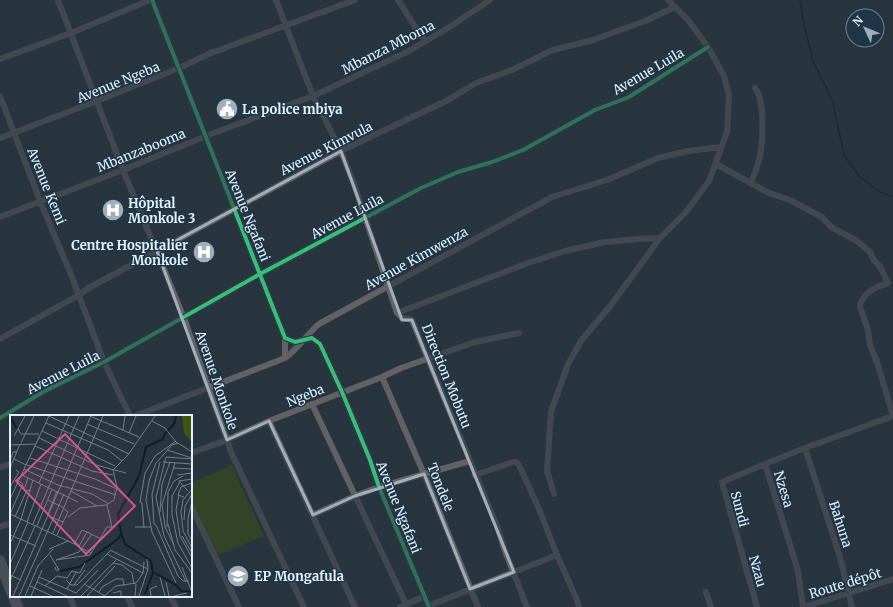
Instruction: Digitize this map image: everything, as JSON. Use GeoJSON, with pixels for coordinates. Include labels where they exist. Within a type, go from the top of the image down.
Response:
{"type":"FeatureCollection","features":[{"type":"Feature","properties":{"kind":"highway"},"geometry":{"type":"LineString","coordinates":[[0,561],[10,587]]}},
{"type":"Feature","properties":{"kind":"highway"},"geometry":{"type":"LineString","coordinates":[[14,597],[18,607]]}},
{"type":"Feature","properties":{"kind":"street","name":"Avenue Monkole"},"geometry":{"type":"LineString","coordinates":[[58,0],[123,170],[158,251],[184,318],[227,440],[304,607]]}},
{"type":"Feature","properties":{"kind":"street"},"geometry":{"type":"LineString","coordinates":[[0,59],[71,33],[151,0]]}},
{"type":"Feature","properties":{"kind":"street","name":"Avenue Ngafani"},"geometry":{"type":"LineString","coordinates":[[151,0],[285,338],[295,342],[312,338],[320,344],[342,392],[428,606]]}},
{"type":"Feature","properties":{"kind":"street"},"geometry":{"type":"LineString","coordinates":[[276,0],[313,96],[341,151],[354,184],[397,314],[565,250],[606,242],[660,238]]}},
{"type":"Feature","properties":{"kind":"street","name":"Avenue Ngeba"},"geometry":{"type":"LineString","coordinates":[[0,138],[179,68],[211,53],[355,0]]}},
{"type":"Feature","properties":{"kind":"street"},"geometry":{"type":"LineString","coordinates":[[398,0],[411,20],[414,28],[426,41]]}},
{"type":"Feature","properties":{"kind":"street","name":"Mbanza Mboma"},"geometry":{"type":"LineString","coordinates":[[313,96],[407,52],[448,28],[490,0]]}},
{"type":"Feature","properties":{"kind":"street"},"geometry":{"type":"LineString","coordinates":[[554,494],[547,471],[551,412],[568,364],[581,341],[611,305],[660,238],[686,212],[709,181],[727,132],[729,95],[724,76],[708,47],[688,20],[668,0]]}},
{"type":"Feature","properties":{"kind":"street","name":"Avenue Kimvula"},"geometry":{"type":"LineString","coordinates":[[0,339],[79,295],[87,289],[341,151],[448,100],[476,83],[512,70],[553,50],[593,40],[645,21],[675,7]]}},
{"type":"Feature","properties":{"kind":"street","name":"Avenue Luila"},"geometry":{"type":"LineString","coordinates":[[0,418],[42,392],[104,362],[260,274],[421,188],[458,172],[492,162],[523,150],[595,110],[629,97],[708,47]]}},
{"type":"Feature","properties":{"kind":"street"},"geometry":{"type":"LineString","coordinates":[[751,183],[758,164],[761,140],[761,109],[759,94],[755,88]]}},
{"type":"Feature","properties":{"kind":"street","name":"Avenue Kemi"},"geometry":{"type":"LineString","coordinates":[[0,96],[104,362],[130,415]]}},
{"type":"Feature","properties":{"kind":"street","name":"Mbanzabooma"},"geometry":{"type":"LineString","coordinates":[[0,217],[123,170],[206,136],[313,96]]}},
{"type":"Feature","properties":{"kind":"street","name":"Avenue Kimwenza"},"geometry":{"type":"LineString","coordinates":[[137,415],[286,358],[300,346],[303,340],[319,324],[552,197],[607,180],[658,158],[688,151],[721,147]]}},
{"type":"Feature","properties":{"kind":"street"},"geometry":{"type":"LineString","coordinates":[[716,164],[767,192],[792,201],[823,218],[830,226],[857,241],[868,250],[873,259],[881,268],[888,283],[880,285],[865,296],[860,303],[860,306],[868,330],[870,345],[877,362],[893,416]]}},
{"type":"Feature","properties":{"kind":"street","name":"Direction Mobutu"},"geometry":{"type":"LineString","coordinates":[[397,314],[402,318],[412,320],[497,526],[527,607]]}},
{"type":"Feature","properties":{"kind":"street","name":"Ngeba"},"geometry":{"type":"LineString","coordinates":[[192,453],[227,440],[269,421],[428,358],[475,342],[519,333]]}},
{"type":"Feature","properties":{"kind":"street"},"geometry":{"type":"LineString","coordinates":[[285,338],[286,358]]}},
{"type":"Feature","properties":{"kind":"street","name":"Tondele"},"geometry":{"type":"LineString","coordinates":[[382,377],[424,474],[478,607]]}},
{"type":"Feature","properties":{"kind":"street"},"geometry":{"type":"LineString","coordinates":[[312,404],[355,496],[403,606],[425,596]]}},
{"type":"Feature","properties":{"kind":"street","name":"Nzesa"},"geometry":{"type":"LineString","coordinates":[[803,607],[798,572],[765,464],[893,416]]}},
{"type":"Feature","properties":{"kind":"street"},"geometry":{"type":"LineString","coordinates":[[269,421],[355,607]]}},
{"type":"Feature","properties":{"kind":"street","name":"Bahuna"},"geometry":{"type":"LineString","coordinates":[[805,448],[840,557],[852,607]]}},
{"type":"Feature","properties":{"kind":"street"},"geometry":{"type":"LineString","coordinates":[[313,516],[355,496],[379,487],[470,461]]}},
{"type":"Feature","properties":{"kind":"street"},"geometry":{"type":"LineString","coordinates":[[475,475],[513,462],[516,462],[519,465],[539,509],[579,607]]}},
{"type":"Feature","properties":{"kind":"street"},"geometry":{"type":"LineString","coordinates":[[0,467],[10,464]]}},
{"type":"Feature","properties":{"kind":"street","name":"Sundi"},"geometry":{"type":"LineString","coordinates":[[738,542],[722,482],[765,464]]}},
{"type":"Feature","properties":{"kind":"street"},"geometry":{"type":"LineString","coordinates":[[192,508],[239,607]]}},
{"type":"Feature","properties":{"kind":"street"},"geometry":{"type":"LineString","coordinates":[[0,527],[10,523]]}},
{"type":"Feature","properties":{"kind":"street","name":"Nzau"},"geometry":{"type":"LineString","coordinates":[[738,542],[757,607]]}},
{"type":"Feature","properties":{"kind":"street"},"geometry":{"type":"LineString","coordinates":[[428,606],[557,555]]}},
{"type":"Feature","properties":{"kind":"street","name":"Route dépôt"},"geometry":{"type":"LineString","coordinates":[[803,607],[893,579]]}},
{"type":"Feature","properties":{"kind":"street"},"geometry":{"type":"LineString","coordinates":[[706,592],[711,607]]}},
{"type":"Feature","properties":{"kind":"street"},"geometry":{"type":"LineString","coordinates":[[72,597],[74,607]]}},
{"type":"Feature","properties":{"kind":"street"},"geometry":{"type":"LineString","coordinates":[[127,597],[132,607]]}},
{"type":"Feature","properties":{"kind":"street"},"geometry":{"type":"LineString","coordinates":[[171,597],[176,607]]}},
{"type":"Feature","properties":{"kind":"highlighted area"},"geometry":{"type":"Polygon","coordinates":[[[341,151],[402,320],[412,320],[514,572],[470,589],[424,474],[355,496],[313,515],[269,421],[227,440],[157,251],[341,151]]]}},
{"type":"Feature","properties":{"kind":"green space"},"geometry":{"type":"Polygon","coordinates":[[[232,465],[264,536],[216,556],[192,505],[192,483],[232,465]]]}},
{"type":"Feature","properties":{"kind":"waterway"},"geometry":{"type":"LineString","coordinates":[[800,0],[813,61],[832,99],[844,155],[860,177],[880,192],[893,197]]}},
{"type":"Feature","properties":{"kind":"cycle path"},"geometry":{"type":"LineString","coordinates":[[152,0],[285,338],[295,342],[312,338],[320,344],[342,392],[370,460],[379,487],[429,607]]}},
{"type":"Feature","properties":{"kind":"cycle path"},"geometry":{"type":"LineString","coordinates":[[0,418],[43,392],[104,362],[260,274],[421,188],[458,172],[492,162],[523,150],[595,110],[629,97],[708,47]]}},
{"type":"Feature","properties":{"kind":"place","name":"La police mbiya"},"geometry":{"type":"Point","coordinates":[227,109]}},
{"type":"Feature","properties":{"kind":"place","name":"Hôpital Monkole 3"},"geometry":{"type":"Point","coordinates":[113,210]}},
{"type":"Feature","properties":{"kind":"place","name":"Centre Hospitalier Monkole"},"geometry":{"type":"Point","coordinates":[204,252]}},
{"type":"Feature","properties":{"kind":"place","name":"EP Mongafula"},"geometry":{"type":"Point","coordinates":[238,576]}}]}
